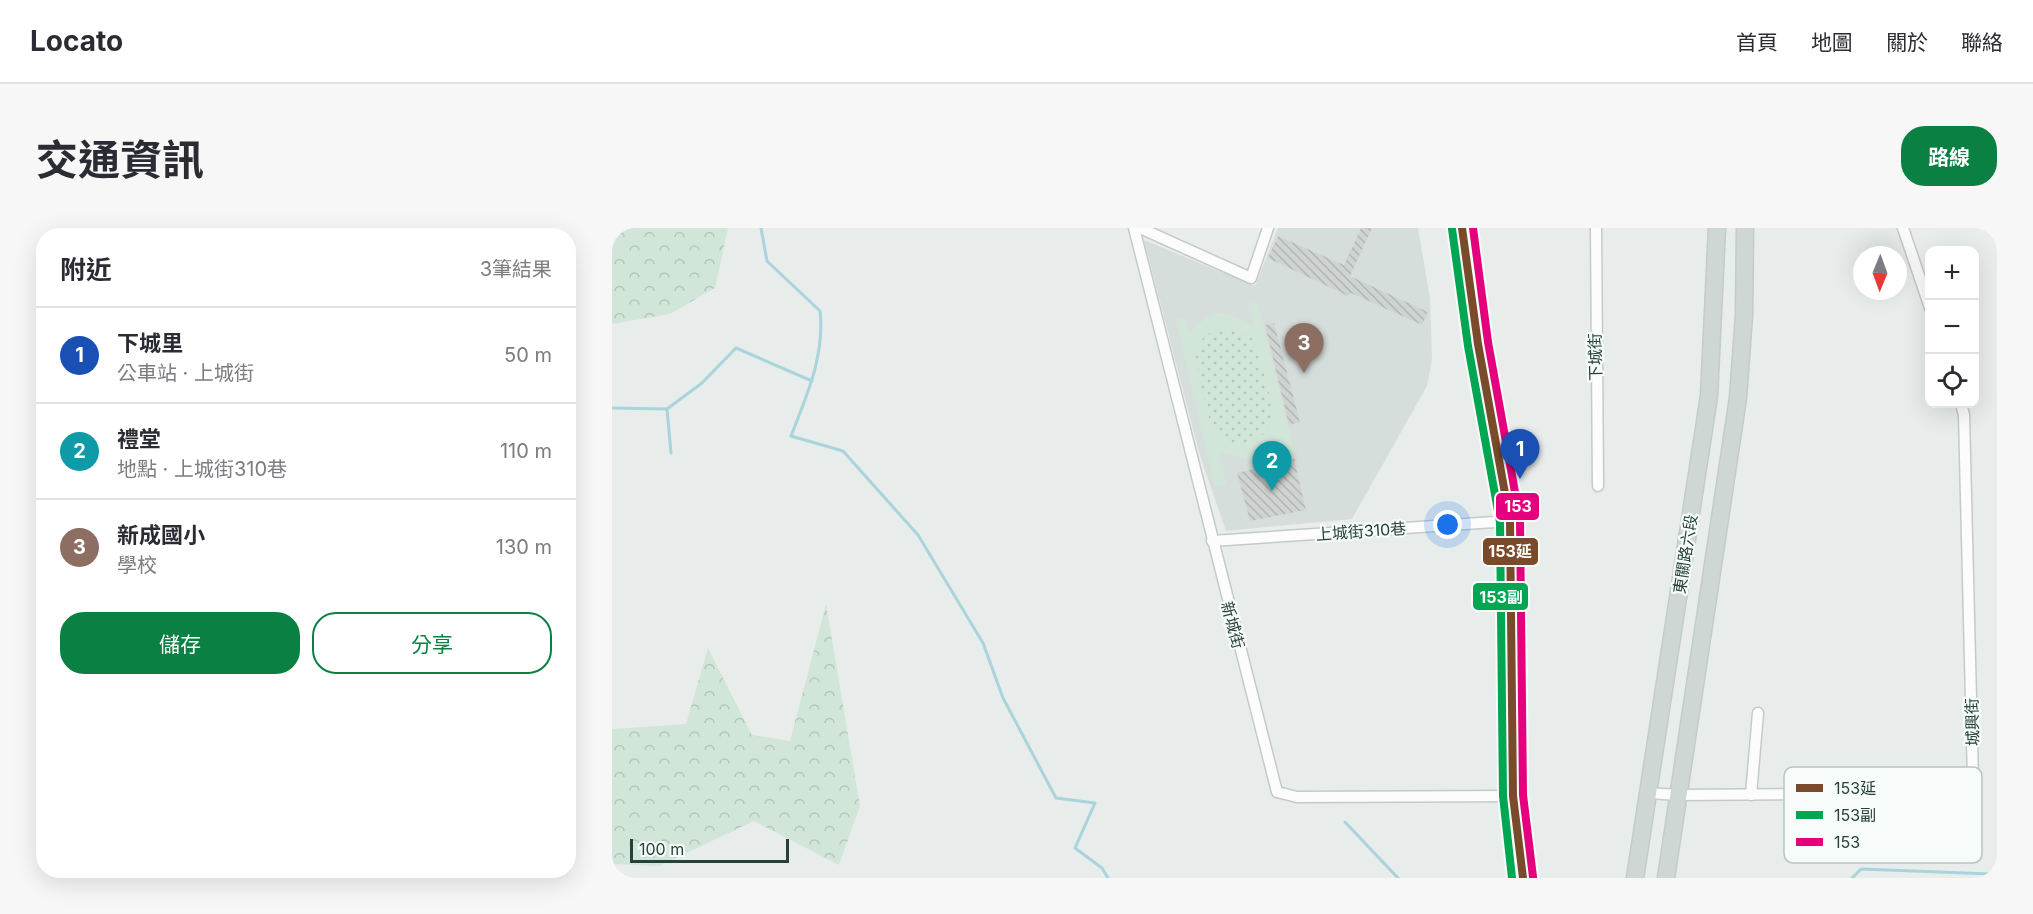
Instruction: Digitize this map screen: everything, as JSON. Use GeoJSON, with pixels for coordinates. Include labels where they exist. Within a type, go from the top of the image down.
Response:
{"type":"FeatureCollection","features":[{"type":"Feature","properties":{"kind":"main road","name":"東關路六段"},"geometry":{"type":"LineString","coordinates":[[1635,878],[1709,396],[1717,228]]}},
{"type":"Feature","properties":{"kind":"main road","name":"東關路六段"},"geometry":{"type":"LineString","coordinates":[[1666,878],[1738,398],[1744,315],[1745,228]]}},
{"type":"Feature","properties":{"kind":"street","name":"新城街"},"geometry":{"type":"LineString","coordinates":[[1134,228],[1277,792],[1297,797],[1513,796]]}},
{"type":"Feature","properties":{"kind":"street"},"geometry":{"type":"LineString","coordinates":[[1140,228],[1251,278],[1269,228]]}},
{"type":"Feature","properties":{"kind":"street"},"geometry":{"type":"LineString","coordinates":[[1462,228],[1478,344],[1510,521],[1513,796],[1523,878]]}},
{"type":"Feature","properties":{"kind":"street","name":"下城街"},"geometry":{"type":"LineString","coordinates":[[1596,228],[1598,486]]}},
{"type":"Feature","properties":{"kind":"street"},"geometry":{"type":"LineString","coordinates":[[1903,228],[1926,300]]}},
{"type":"Feature","properties":{"kind":"street","name":"城興街"},"geometry":{"type":"LineString","coordinates":[[1962,408],[1969,558],[1973,767]]}},
{"type":"Feature","properties":{"kind":"street","name":"上城街310巷"},"geometry":{"type":"LineString","coordinates":[[1212,542],[1510,521]]}},
{"type":"Feature","properties":{"kind":"street"},"geometry":{"type":"LineString","coordinates":[[1751,795],[1758,713]]}},
{"type":"Feature","properties":{"kind":"street","name":"城興街"},"geometry":{"type":"LineString","coordinates":[[1648,793],[1784,795]]}},
{"type":"Feature","properties":{"kind":"shaded area"},"geometry":{"type":"Polygon","coordinates":[[[1278,228],[1418,228],[1430,298],[1432,359],[1427,386],[1352,519],[1226,531],[1200,456],[1144,240],[1255,286],[1278,228]]]}},
{"type":"Feature","properties":{"kind":"green space"},"geometry":{"type":"Polygon","coordinates":[[[612,228],[728,228],[715,288],[670,314],[612,324],[612,228]]]}},
{"type":"Feature","properties":{"kind":"green space"},"geometry":{"type":"Polygon","coordinates":[[[1257,302],[1295,453],[1284,456],[1279,437],[1264,453],[1252,459],[1219,453],[1226,484],[1215,487],[1176,320],[1185,318],[1190,333],[1206,318],[1219,314],[1226,314],[1254,325],[1249,304],[1257,302]],[[1221,327],[1204,336],[1195,354],[1204,400],[1212,426],[1218,435],[1227,441],[1237,443],[1256,440],[1270,425],[1272,414],[1265,378],[1250,335],[1221,327]]]}},
{"type":"Feature","properties":{"kind":"green space"},"geometry":{"type":"Polygon","coordinates":[[[1221,327],[1250,336],[1254,342],[1270,397],[1272,414],[1270,425],[1264,434],[1247,443],[1237,444],[1218,435],[1212,426],[1204,400],[1195,353],[1204,336],[1221,327]]]}},
{"type":"Feature","properties":{"kind":"green space"},"geometry":{"type":"Polygon","coordinates":[[[826,604],[860,806],[839,865],[754,821],[659,866],[612,864],[612,729],[686,724],[708,648],[752,735],[790,741],[826,604]]]}},
{"type":"Feature","properties":{"kind":"building"},"geometry":{"type":"Polygon","coordinates":[[[1361,228],[1372,228],[1350,276],[1428,312],[1422,325],[1351,293],[1348,296],[1268,258],[1278,236],[1344,265],[1361,228]]]}},
{"type":"Feature","properties":{"kind":"building"},"geometry":{"type":"Polygon","coordinates":[[[1274,323],[1300,422],[1289,425],[1265,325],[1274,323]]]}},
{"type":"Feature","properties":{"kind":"building"},"geometry":{"type":"Polygon","coordinates":[[[1294,459],[1306,510],[1250,521],[1237,473],[1294,459]]]}},
{"type":"Feature","properties":{"kind":"waterway"},"geometry":{"type":"LineString","coordinates":[[761,228],[767,261],[820,311],[821,327],[817,359],[809,390],[791,436],[843,451],[918,535],[983,643],[1003,698],[1056,798],[1095,803],[1075,848],[1102,868],[1108,878]]}},
{"type":"Feature","properties":{"kind":"waterway"},"geometry":{"type":"LineString","coordinates":[[612,408],[667,409],[702,383],[736,348],[812,381]]}},
{"type":"Feature","properties":{"kind":"waterway"},"geometry":{"type":"LineString","coordinates":[[667,409],[671,453]]}},
{"type":"Feature","properties":{"kind":"waterway"},"geometry":{"type":"LineString","coordinates":[[1345,822],[1398,878]]}},
{"type":"Feature","properties":{"kind":"waterway"},"geometry":{"type":"LineString","coordinates":[[1852,878],[1861,869],[1991,874],[1997,869]]}},
{"type":"Feature","properties":{"kind":"transit line","name":"153延"},"geometry":{"type":"LineString","coordinates":[[1462,228],[1478,344],[1510,521],[1513,796],[1523,878]]}},
{"type":"Feature","properties":{"kind":"transit line","name":"153"},"geometry":{"type":"LineString","coordinates":[[1473,228],[1488,342],[1520,520],[1523,795],[1533,877]]}},
{"type":"Feature","properties":{"kind":"transit line","name":"153副"},"geometry":{"type":"LineString","coordinates":[[1452,229],[1468,346],[1500,522],[1503,796],[1512,878]]}},
{"type":"Feature","properties":{"kind":"place","name":"新成國小"},"geometry":{"type":"Point","coordinates":[1304,373]}},
{"type":"Feature","properties":{"kind":"place","name":"下城里"},"geometry":{"type":"Point","coordinates":[1520,479]}},
{"type":"Feature","properties":{"kind":"place","name":"禮堂"},"geometry":{"type":"Point","coordinates":[1272,491]}}]}
